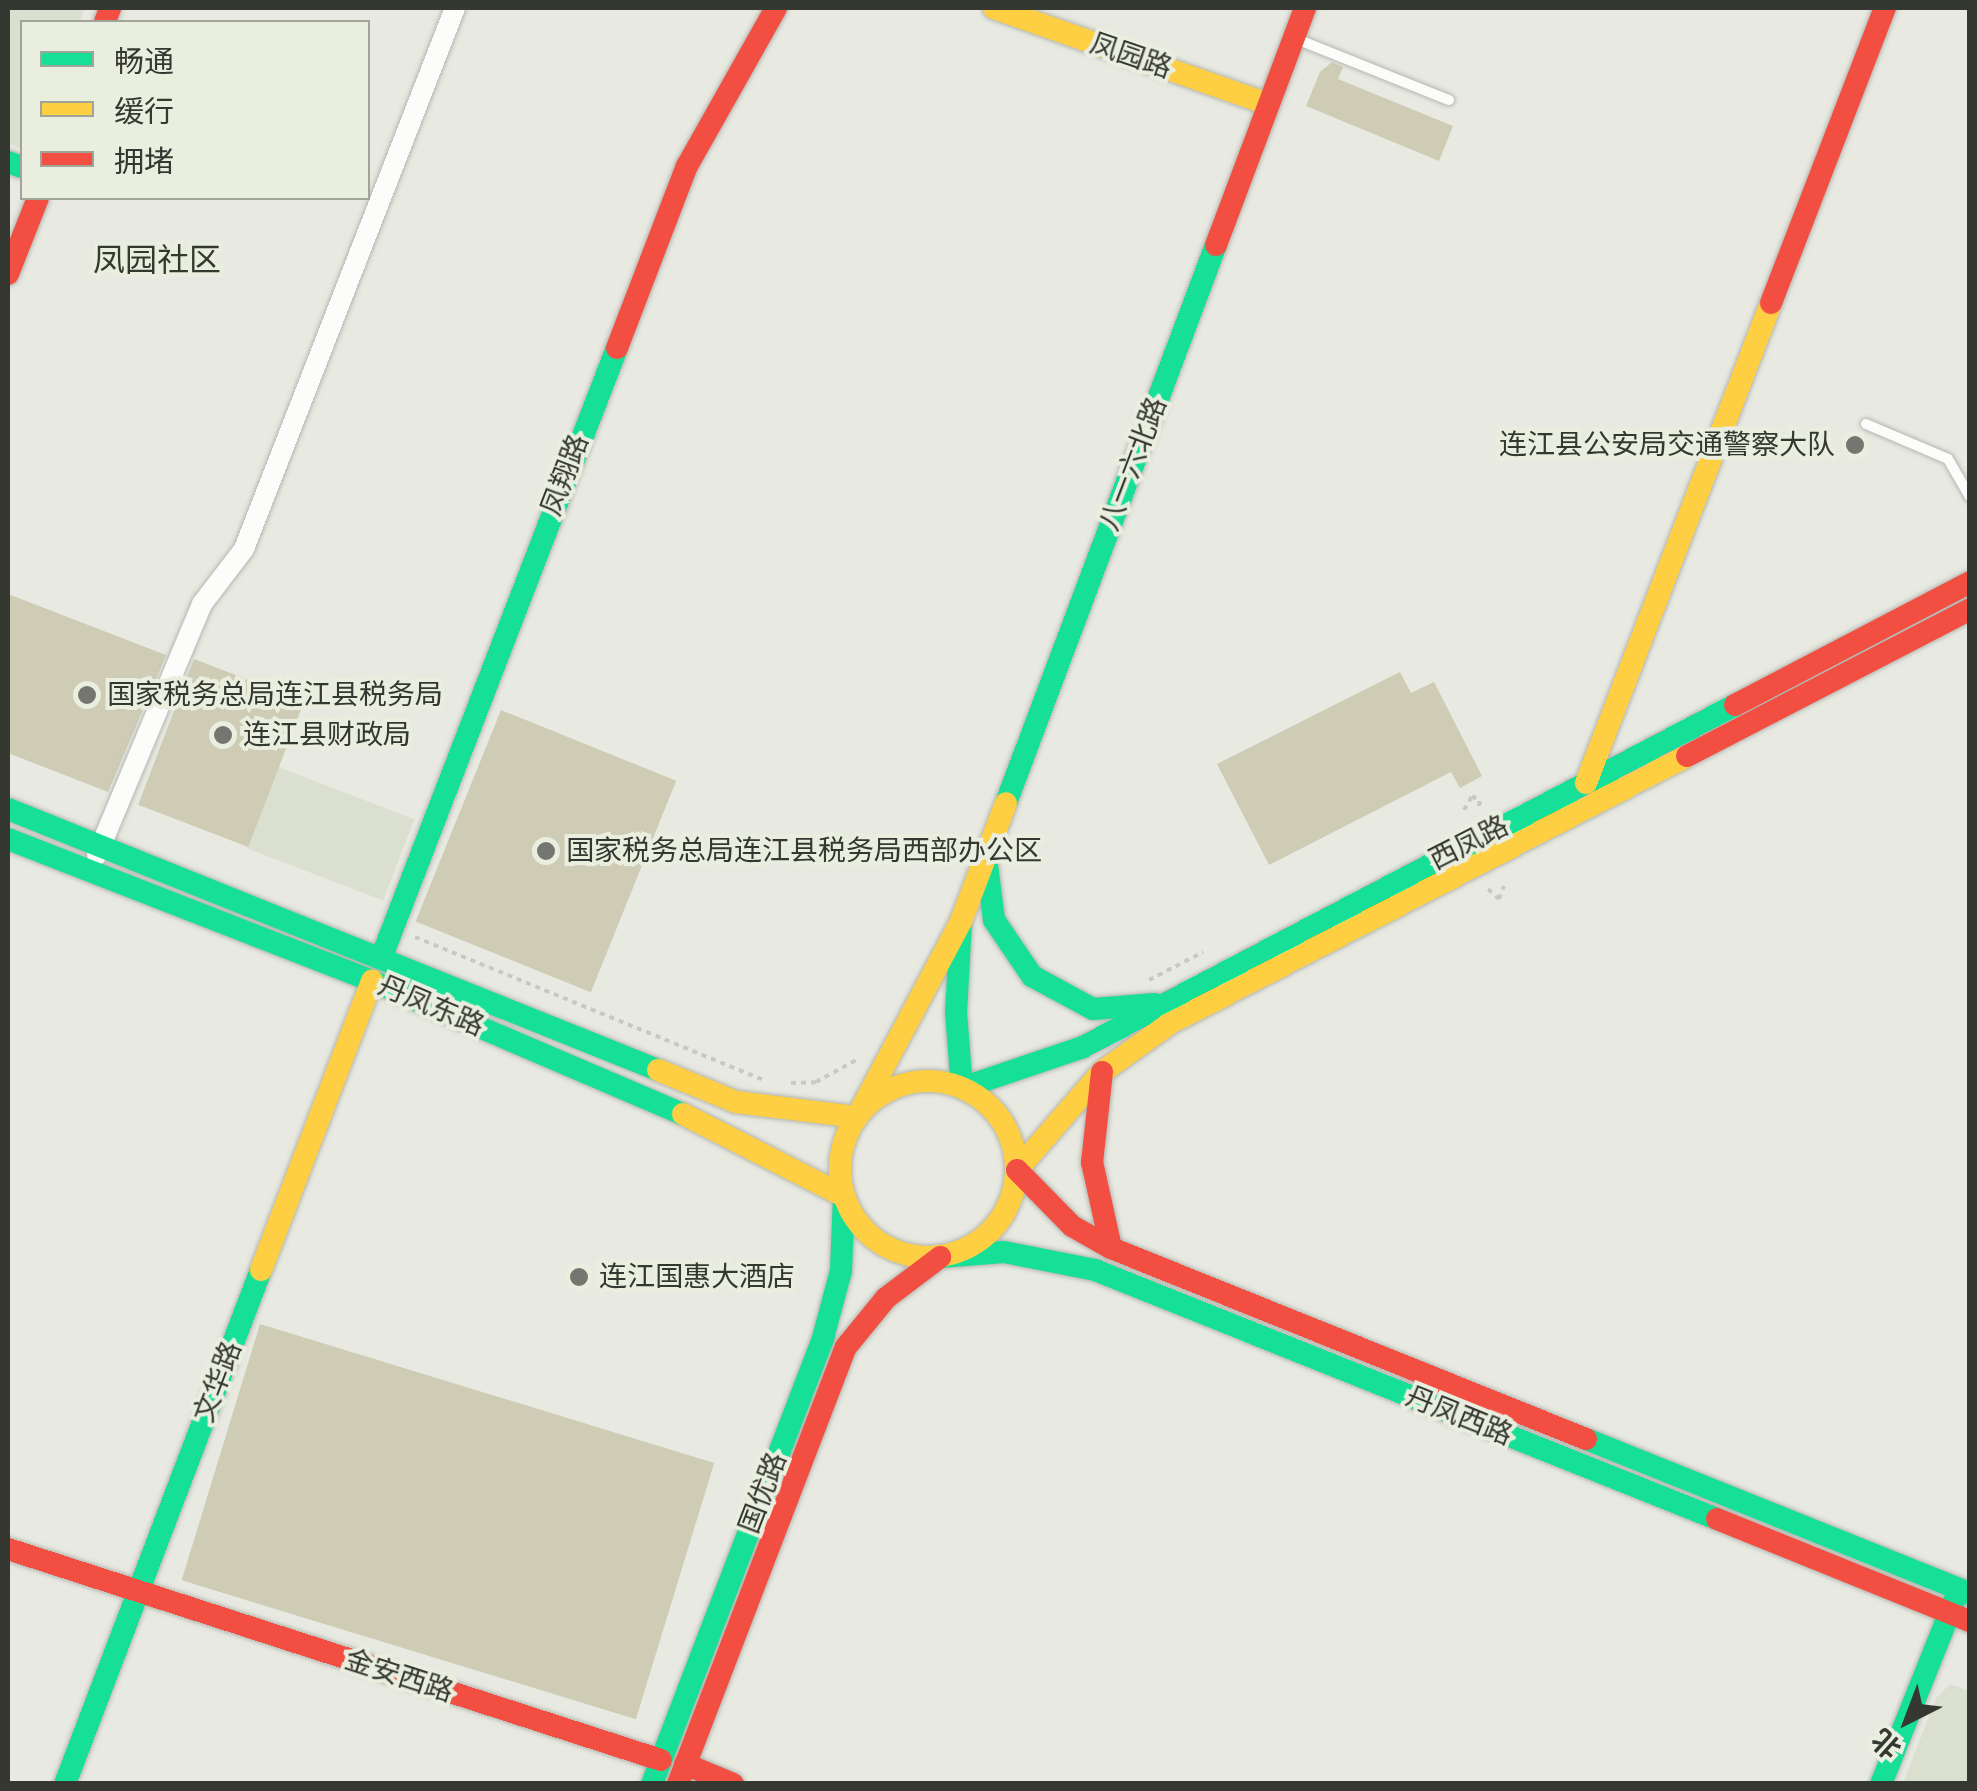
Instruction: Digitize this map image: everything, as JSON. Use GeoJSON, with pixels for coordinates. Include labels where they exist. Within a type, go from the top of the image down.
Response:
{"type":"FeatureCollection","features":[{"type":"Feature","properties":{"kind":"main road","name":"凤翔路"},"geometry":{"type":"LineString","coordinates":[[382,956],[687,166],[776,8]]}},
{"type":"Feature","properties":{"kind":"main road","name":"凤园路"},"geometry":{"type":"LineString","coordinates":[[994,8],[1268,104]]}},
{"type":"Feature","properties":{"kind":"main road","name":"八一六北路"},"geometry":{"type":"LineString","coordinates":[[857,1117],[961,921],[1305,8]]}},
{"type":"Feature","properties":{"kind":"main road"},"geometry":{"type":"LineString","coordinates":[[1586,783],[1885,8]]}},
{"type":"Feature","properties":{"kind":"main road"},"geometry":{"type":"LineString","coordinates":[[8,274],[37,200]]}},
{"type":"Feature","properties":{"kind":"main road","name":"西凤路"},"geometry":{"type":"LineString","coordinates":[[962,1088],[1060,1058],[1970,582]]}},
{"type":"Feature","properties":{"kind":"main road","name":"西凤路"},"geometry":{"type":"LineString","coordinates":[[1016,1170],[1102,1072],[1194,1010],[1970,609]]}},
{"type":"Feature","properties":{"kind":"main road","name":"丹凤东路"},"geometry":{"type":"LineString","coordinates":[[8,808],[736,1102],[857,1117]]}},
{"type":"Feature","properties":{"kind":"main road","name":"丹凤东路"},"geometry":{"type":"LineString","coordinates":[[8,839],[372,981],[738,1138],[844,1196]]}},
{"type":"Feature","properties":{"kind":"main road"},"geometry":{"type":"LineString","coordinates":[[989,845],[985,879],[994,920],[1032,976],[1066,1000],[1093,1009],[1157,1004]]}},
{"type":"Feature","properties":{"kind":"main road","name":"八一六北路"},"geometry":{"type":"LineString","coordinates":[[961,921],[962,1088]]}},
{"type":"Feature","properties":{"kind":"main road","name":"文华路"},"geometry":{"type":"LineString","coordinates":[[65,1784],[372,981]]}},
{"type":"Feature","properties":{"kind":"main road"},"geometry":{"type":"LineString","coordinates":[[1102,1072],[1092,1162],[1110,1248]]}},
{"type":"Feature","properties":{"kind":"main road"},"geometry":{"type":"LineString","coordinates":[[904,1085],[962,1088],[1007,1130],[1016,1170],[1008,1207],[986,1237],[940,1257],[892,1250],[871,1236],[844,1196],[844,1142],[857,1117],[873,1100],[904,1085]]}},
{"type":"Feature","properties":{"kind":"main road","name":"丹凤西路"},"geometry":{"type":"LineString","coordinates":[[1016,1170],[1072,1226],[1110,1248],[1964,1591]]}},
{"type":"Feature","properties":{"kind":"main road","name":"国优路"},"geometry":{"type":"LineString","coordinates":[[652,1784],[823,1338],[841,1271],[844,1196]]}},
{"type":"Feature","properties":{"kind":"main road","name":"丹凤西路"},"geometry":{"type":"LineString","coordinates":[[940,1257],[1004,1252],[1095,1270],[1959,1617]]}},
{"type":"Feature","properties":{"kind":"main road","name":"国优路"},"geometry":{"type":"LineString","coordinates":[[682,1774],[846,1347],[886,1298],[940,1257]]}},
{"type":"Feature","properties":{"kind":"main road","name":"金安西路"},"geometry":{"type":"LineString","coordinates":[[8,1549],[661,1760]]}},
{"type":"Feature","properties":{"kind":"main road"},"geometry":{"type":"LineString","coordinates":[[1881,1784],[1959,1617],[1964,1591]]}},
{"type":"Feature","properties":{"kind":"main road"},"geometry":{"type":"LineString","coordinates":[[682,1774],[733,1784]]}},
{"type":"Feature","properties":{"kind":"street"},"geometry":{"type":"LineString","coordinates":[[90,871],[202,604],[244,549],[454,8]]}},
{"type":"Feature","properties":{"kind":"lane"},"geometry":{"type":"LineString","coordinates":[[1294,38],[1449,100]]}},
{"type":"Feature","properties":{"kind":"lane"},"geometry":{"type":"LineString","coordinates":[[1866,424],[1948,459],[1970,497]]}},
{"type":"Feature","properties":{"kind":"path"},"geometry":{"type":"LineString","coordinates":[[1462,820],[1478,811],[1480,801],[1468,797],[1464,810]]}},
{"type":"Feature","properties":{"kind":"path"},"geometry":{"type":"LineString","coordinates":[[1472,818],[1490,808]]}},
{"type":"Feature","properties":{"kind":"path"},"geometry":{"type":"LineString","coordinates":[[1504,886],[1501,898],[1489,894],[1490,884],[1506,876]]}},
{"type":"Feature","properties":{"kind":"path"},"geometry":{"type":"LineString","coordinates":[[393,928],[766,1080]]}},
{"type":"Feature","properties":{"kind":"path"},"geometry":{"type":"LineString","coordinates":[[1134,987],[1206,951]]}},
{"type":"Feature","properties":{"kind":"path"},"geometry":{"type":"LineString","coordinates":[[784,1083],[816,1082],[869,1051]]}},
{"type":"Feature","properties":{"kind":"shaded area"},"geometry":{"type":"Polygon","coordinates":[[[8,8],[85,8],[80,20],[20,20],[20,148],[8,143],[8,8]]]}},
{"type":"Feature","properties":{"kind":"shaded area"},"geometry":{"type":"Polygon","coordinates":[[[278,767],[414,819],[383,901],[247,848],[278,767]]]}},
{"type":"Feature","properties":{"kind":"shaded area"},"geometry":{"type":"Polygon","coordinates":[[[1950,1684],[1969,1691],[1969,1783],[1903,1783],[1936,1698],[1950,1684]]]}},
{"type":"Feature","properties":{"kind":"building"},"geometry":{"type":"Polygon","coordinates":[[[1332,62],[1343,67],[1338,79],[1453,126],[1439,161],[1306,106],[1320,72],[1332,62]]]}},
{"type":"Feature","properties":{"kind":"building","name":"国家税务总局连江县税务局"},"geometry":{"type":"Polygon","coordinates":[[[8,594],[166,655],[108,792],[8,753],[8,594]]]}},
{"type":"Feature","properties":{"kind":"building","name":"连江县财政局"},"geometry":{"type":"Polygon","coordinates":[[[194,659],[304,701],[248,847],[138,805],[194,659]]]}},
{"type":"Feature","properties":{"kind":"building"},"geometry":{"type":"Polygon","coordinates":[[[1400,672],[1411,693],[1434,682],[1482,776],[1460,788],[1451,772],[1269,865],[1217,764],[1400,672]]]}},
{"type":"Feature","properties":{"kind":"building","name":"国家税务总局连江县税务局西部办公区"},"geometry":{"type":"Polygon","coordinates":[[[501,710],[676,781],[591,992],[416,921],[501,710]]]}},
{"type":"Feature","properties":{"kind":"building"},"geometry":{"type":"Polygon","coordinates":[[[260,1324],[714,1463],[636,1719],[182,1580],[260,1324]]]}},
{"type":"Feature","properties":{"kind":"traffic: fast"},"geometry":{"type":"LineString","coordinates":[[8,162],[20,166]]}},
{"type":"Feature","properties":{"kind":"traffic: fast"},"geometry":{"type":"LineString","coordinates":[[1006,803],[1216,245]]}},
{"type":"Feature","properties":{"kind":"traffic: fast"},"geometry":{"type":"LineString","coordinates":[[382,956],[617,348]]}},
{"type":"Feature","properties":{"kind":"traffic: fast"},"geometry":{"type":"LineString","coordinates":[[962,1088],[1083,1047],[1735,705]]}},
{"type":"Feature","properties":{"kind":"traffic: fast"},"geometry":{"type":"LineString","coordinates":[[8,809],[658,1070]]}},
{"type":"Feature","properties":{"kind":"traffic: fast"},"geometry":{"type":"LineString","coordinates":[[8,839],[372,981],[683,1114]]}},
{"type":"Feature","properties":{"kind":"traffic: fast"},"geometry":{"type":"LineString","coordinates":[[987,865],[994,920],[1032,976],[1093,1009],[1155,1004]]}},
{"type":"Feature","properties":{"kind":"traffic: fast"},"geometry":{"type":"LineString","coordinates":[[961,921],[956,1012],[962,1088]]}},
{"type":"Feature","properties":{"kind":"traffic: fast"},"geometry":{"type":"LineString","coordinates":[[652,1784],[823,1338],[841,1271],[844,1196]]}},
{"type":"Feature","properties":{"kind":"traffic: fast"},"geometry":{"type":"LineString","coordinates":[[940,1257],[1004,1252],[1095,1270],[1717,1519]]}},
{"type":"Feature","properties":{"kind":"traffic: fast"},"geometry":{"type":"LineString","coordinates":[[65,1784],[261,1270]]}},
{"type":"Feature","properties":{"kind":"traffic: fast"},"geometry":{"type":"LineString","coordinates":[[1586,1439],[1970,1593]]}},
{"type":"Feature","properties":{"kind":"traffic: fast"},"geometry":{"type":"LineString","coordinates":[[1881,1784],[1955,1599]]}},
{"type":"Feature","properties":{"kind":"traffic: slow"},"geometry":{"type":"LineString","coordinates":[[994,8],[1268,104]]}},
{"type":"Feature","properties":{"kind":"traffic: slow"},"geometry":{"type":"LineString","coordinates":[[1586,783],[1771,303]]}},
{"type":"Feature","properties":{"kind":"traffic: slow"},"geometry":{"type":"LineString","coordinates":[[1017,1170],[1102,1072],[1169,1024],[1687,756]]}},
{"type":"Feature","properties":{"kind":"traffic: slow"},"geometry":{"type":"LineString","coordinates":[[658,1070],[736,1102],[857,1117],[961,921],[1006,803]]}},
{"type":"Feature","properties":{"kind":"traffic: slow"},"geometry":{"type":"LineString","coordinates":[[261,1270],[372,981]]}},
{"type":"Feature","properties":{"kind":"traffic: slow"},"geometry":{"type":"LineString","coordinates":[[928,1081],[962,1088],[990,1107],[1009,1135],[1016,1169],[1009,1203],[990,1231],[962,1250],[928,1257],[894,1250],[866,1231],[847,1203],[840,1169],[847,1135],[866,1107],[894,1088],[928,1081]]}},
{"type":"Feature","properties":{"kind":"traffic: slow"},"geometry":{"type":"LineString","coordinates":[[683,1114],[844,1196]]}},
{"type":"Feature","properties":{"kind":"traffic: jam"},"geometry":{"type":"LineString","coordinates":[[106,20],[110,8]]}},
{"type":"Feature","properties":{"kind":"traffic: jam"},"geometry":{"type":"LineString","coordinates":[[617,348],[687,166],[776,8]]}},
{"type":"Feature","properties":{"kind":"traffic: jam"},"geometry":{"type":"LineString","coordinates":[[1216,245],[1305,8]]}},
{"type":"Feature","properties":{"kind":"traffic: jam"},"geometry":{"type":"LineString","coordinates":[[1771,303],[1885,8]]}},
{"type":"Feature","properties":{"kind":"traffic: jam"},"geometry":{"type":"LineString","coordinates":[[8,274],[37,200]]}},
{"type":"Feature","properties":{"kind":"traffic: jam"},"geometry":{"type":"LineString","coordinates":[[1735,705],[1970,582]]}},
{"type":"Feature","properties":{"kind":"traffic: jam"},"geometry":{"type":"LineString","coordinates":[[1687,756],[1970,609]]}},
{"type":"Feature","properties":{"kind":"traffic: jam"},"geometry":{"type":"LineString","coordinates":[[1102,1072],[1092,1162],[1111,1248]]}},
{"type":"Feature","properties":{"kind":"traffic: jam"},"geometry":{"type":"LineString","coordinates":[[1017,1170],[1072,1226],[1111,1248],[1586,1439]]}},
{"type":"Feature","properties":{"kind":"traffic: jam"},"geometry":{"type":"LineString","coordinates":[[678,1784],[846,1347],[886,1298],[940,1257]]}},
{"type":"Feature","properties":{"kind":"traffic: jam"},"geometry":{"type":"LineString","coordinates":[[1717,1519],[1970,1621]]}},
{"type":"Feature","properties":{"kind":"traffic: jam"},"geometry":{"type":"LineString","coordinates":[[8,1549],[661,1760]]}},
{"type":"Feature","properties":{"kind":"traffic: jam"},"geometry":{"type":"LineString","coordinates":[[685,1764],[733,1784]]}},
{"type":"Feature","properties":{"kind":"place","name":"连江县公安局交通警察大队"},"geometry":{"type":"Point","coordinates":[1855,445]}},
{"type":"Feature","properties":{"kind":"place","name":"国家税务总局连江县税务局"},"geometry":{"type":"Point","coordinates":[87,695]}},
{"type":"Feature","properties":{"kind":"place","name":"连江县财政局"},"geometry":{"type":"Point","coordinates":[223,735]}},
{"type":"Feature","properties":{"kind":"place","name":"国家税务总局连江县税务局西部办公区"},"geometry":{"type":"Point","coordinates":[546,851]}},
{"type":"Feature","properties":{"kind":"place","name":"连江国惠大酒店"},"geometry":{"type":"Point","coordinates":[579,1277]}},
{"type":"Feature","properties":{"kind":"district","name":"凤园社区"},"geometry":{"type":"Point","coordinates":[157,260]}}]}
